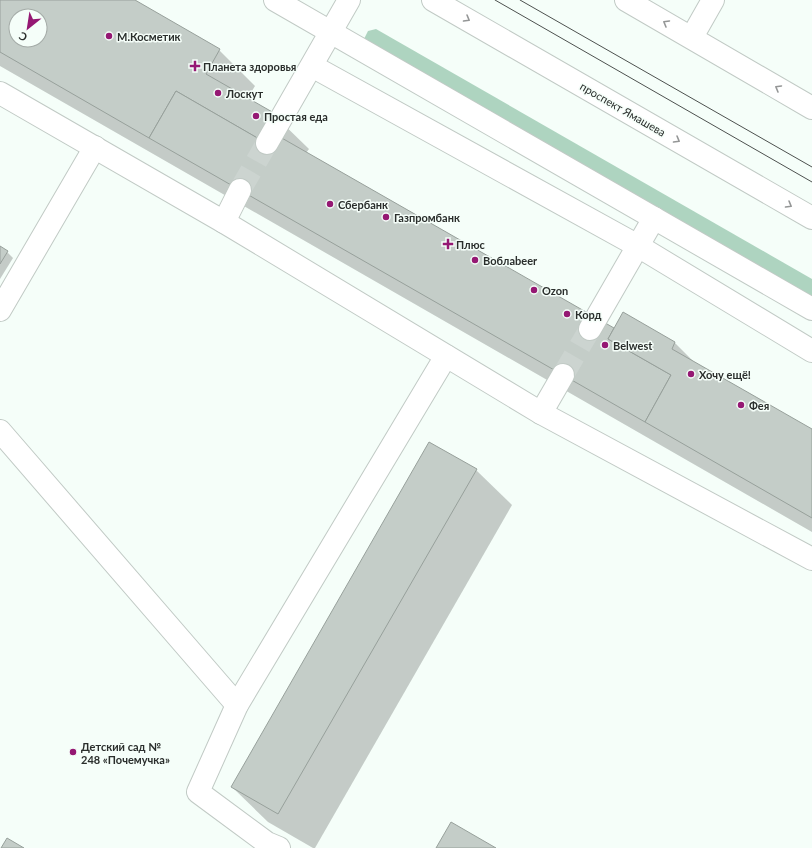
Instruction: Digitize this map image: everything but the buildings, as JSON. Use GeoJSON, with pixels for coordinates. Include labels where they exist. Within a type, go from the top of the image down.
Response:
{"type":"FeatureCollection","features":[{"type":"Feature","properties":{"kind":"main road"},"geometry":{"type":"LineString","coordinates":[[275,0],[812,309]]}},
{"type":"Feature","properties":{"kind":"main road"},"geometry":{"type":"LineString","coordinates":[[267,143],[349,0]]}},
{"type":"Feature","properties":{"kind":"main road","name":"проспект Ямашева"},"geometry":{"type":"LineString","coordinates":[[433,0],[812,218]]}},
{"type":"Feature","properties":{"kind":"main road"},"geometry":{"type":"LineString","coordinates":[[626,0],[812,108]]}},
{"type":"Feature","properties":{"kind":"main road"},"geometry":{"type":"LineString","coordinates":[[692,37],[713,0]]}},
{"type":"Feature","properties":{"kind":"main road"},"geometry":{"type":"LineString","coordinates":[[312,66],[638,246],[812,351]]}},
{"type":"Feature","properties":{"kind":"main road"},"geometry":{"type":"LineString","coordinates":[[0,93],[224,222],[541,414],[812,559]]}},
{"type":"Feature","properties":{"kind":"main road"},"geometry":{"type":"LineString","coordinates":[[0,310],[95,147]]}},
{"type":"Feature","properties":{"kind":"main road"},"geometry":{"type":"LineString","coordinates":[[224,222],[240,190]]}},
{"type":"Feature","properties":{"kind":"main road"},"geometry":{"type":"LineString","coordinates":[[590,329],[654,218]]}},
{"type":"Feature","properties":{"kind":"main road"},"geometry":{"type":"LineString","coordinates":[[279,848],[267,843],[198,792],[237,705],[446,356]]}},
{"type":"Feature","properties":{"kind":"main road"},"geometry":{"type":"LineString","coordinates":[[541,414],[563,375]]}},
{"type":"Feature","properties":{"kind":"main road"},"geometry":{"type":"LineString","coordinates":[[0,431],[237,705]]}},
{"type":"Feature","properties":{"kind":"green space"},"geometry":{"type":"Polygon","coordinates":[[[376,29],[812,279],[812,300],[362,43],[368,31],[376,29]]]}},
{"type":"Feature","properties":{"kind":"tunnel"},"geometry":{"type":"LineString","coordinates":[[240,190],[267,143]]}},
{"type":"Feature","properties":{"kind":"tunnel"},"geometry":{"type":"LineString","coordinates":[[563,375],[590,329]]}},
{"type":"Feature","properties":{"kind":"tram line"},"geometry":{"type":"LineString","coordinates":[[495,0],[812,182]]}},
{"type":"Feature","properties":{"kind":"tram line"},"geometry":{"type":"LineString","coordinates":[[520,0],[812,167]]}},
{"type":"Feature","properties":{"kind":"place","name":"М.Косметик"},"geometry":{"type":"Point","coordinates":[109,36]}},
{"type":"Feature","properties":{"kind":"place","name":"Планета здоровья"},"geometry":{"type":"Point","coordinates":[195,66]}},
{"type":"Feature","properties":{"kind":"place","name":"Лоскут"},"geometry":{"type":"Point","coordinates":[218,93]}},
{"type":"Feature","properties":{"kind":"place","name":"Простая еда"},"geometry":{"type":"Point","coordinates":[256,116]}},
{"type":"Feature","properties":{"kind":"place","name":"Сбербанк"},"geometry":{"type":"Point","coordinates":[330,204]}},
{"type":"Feature","properties":{"kind":"place","name":"Газпромбанк"},"geometry":{"type":"Point","coordinates":[386,217]}},
{"type":"Feature","properties":{"kind":"place","name":"Плюс"},"geometry":{"type":"Point","coordinates":[448,244]}},
{"type":"Feature","properties":{"kind":"place","name":"Воблаbeer"},"geometry":{"type":"Point","coordinates":[475,260]}},
{"type":"Feature","properties":{"kind":"place","name":"Ozon"},"geometry":{"type":"Point","coordinates":[534,290]}},
{"type":"Feature","properties":{"kind":"place","name":"Корд"},"geometry":{"type":"Point","coordinates":[567,314]}},
{"type":"Feature","properties":{"kind":"place","name":"Belwest"},"geometry":{"type":"Point","coordinates":[605,345]}},
{"type":"Feature","properties":{"kind":"place","name":"Хочу ещё!"},"geometry":{"type":"Point","coordinates":[691,374]}},
{"type":"Feature","properties":{"kind":"place","name":"Фея"},"geometry":{"type":"Point","coordinates":[741,405]}},
{"type":"Feature","properties":{"kind":"place","name":"Детский сад № 248 «Почемучка»"},"geometry":{"type":"Point","coordinates":[73,752]}}]}
